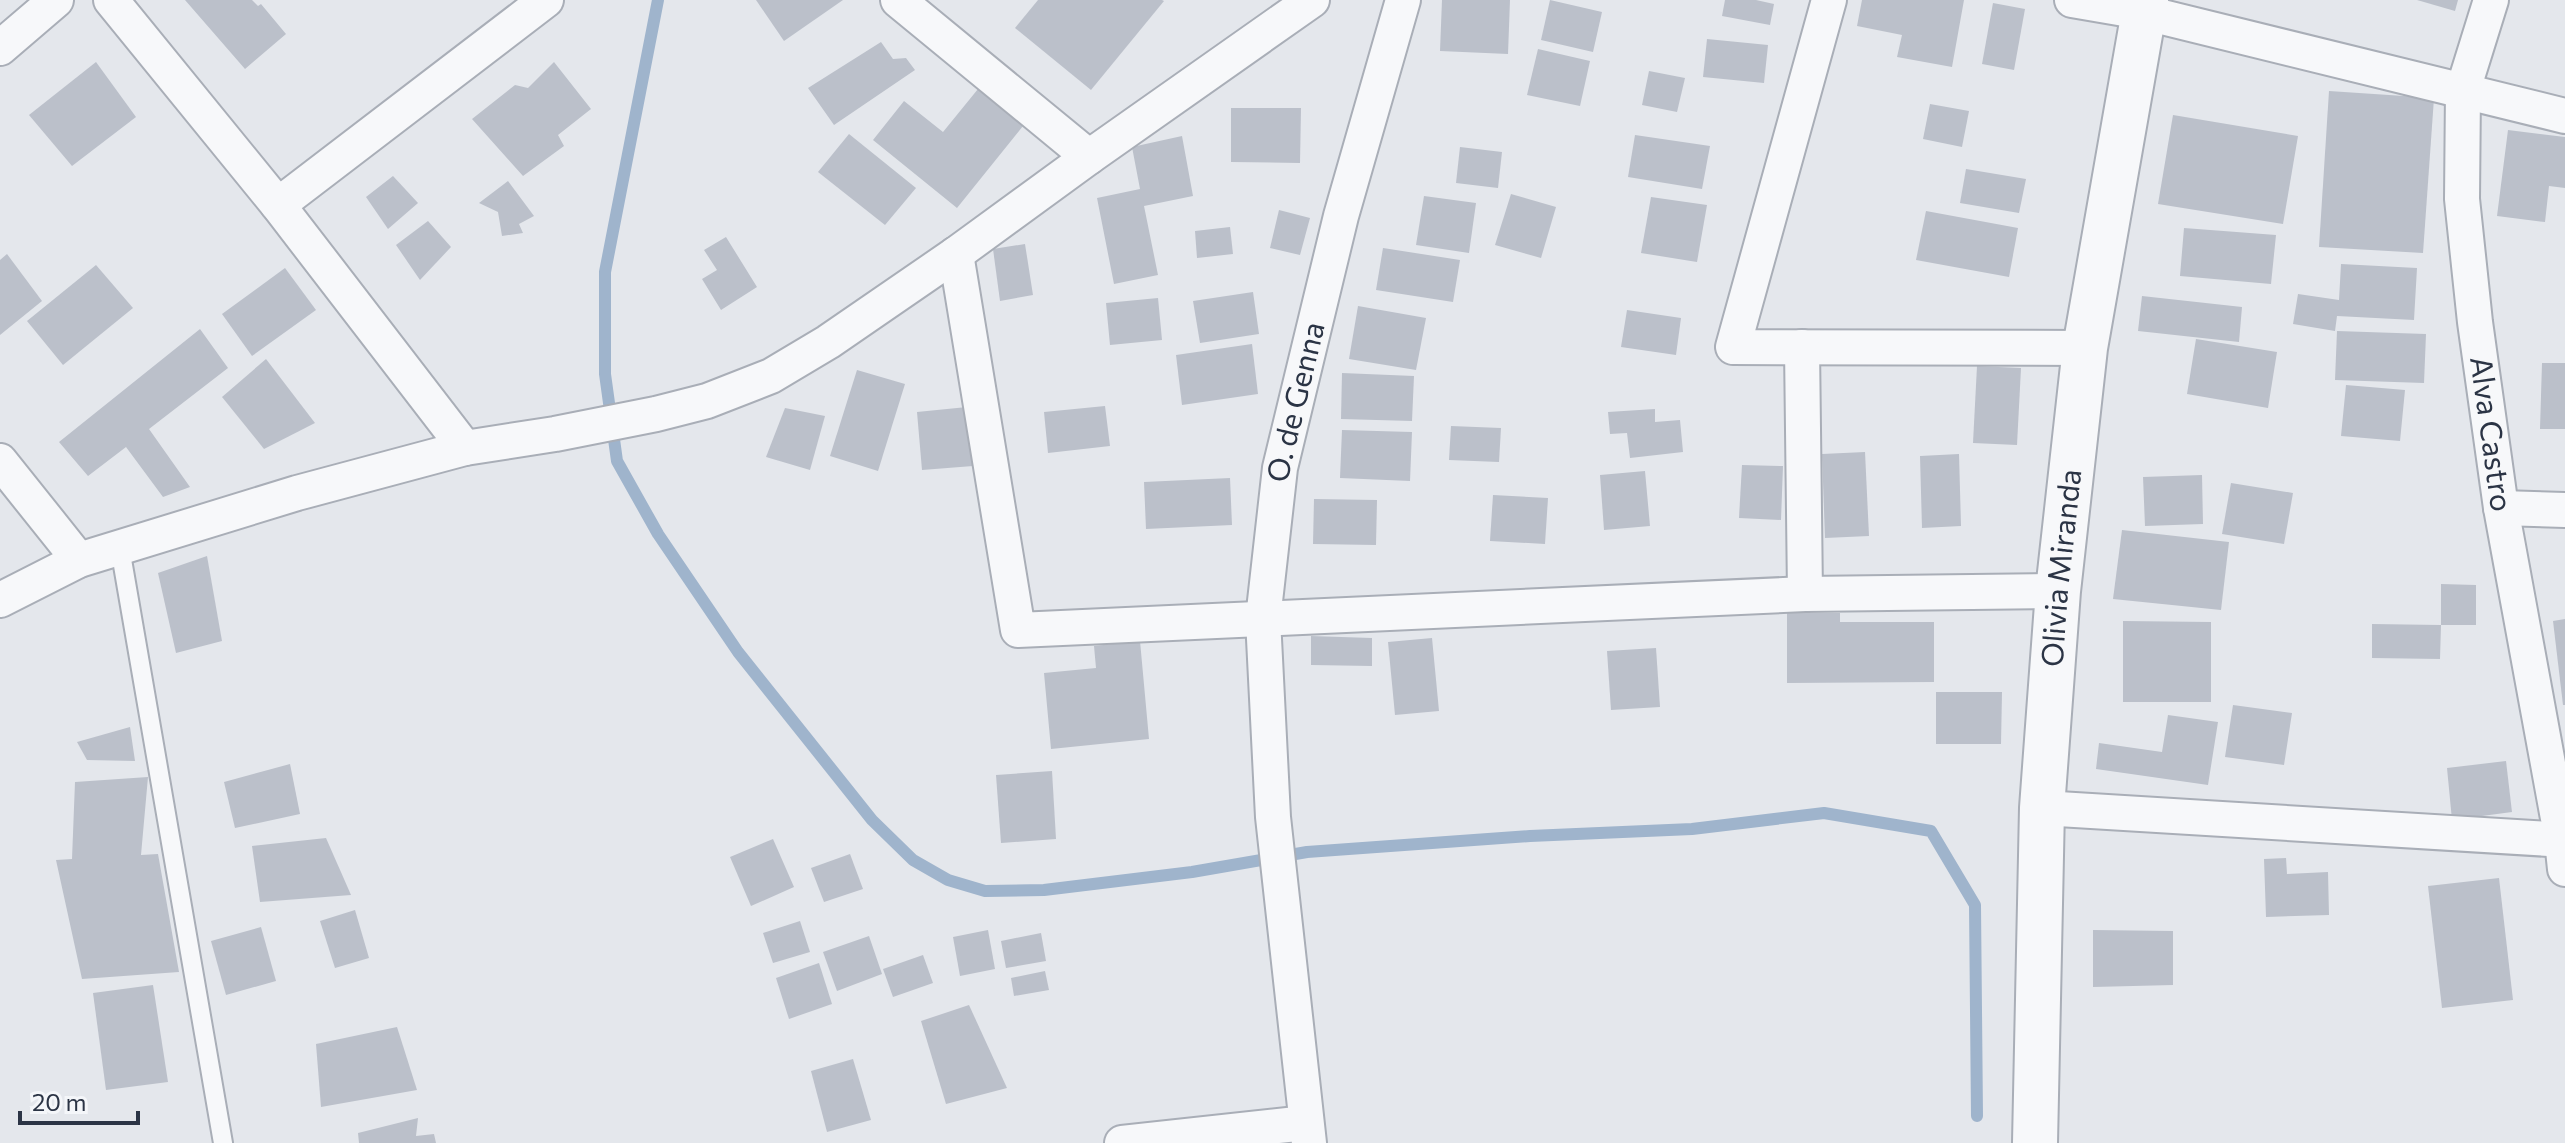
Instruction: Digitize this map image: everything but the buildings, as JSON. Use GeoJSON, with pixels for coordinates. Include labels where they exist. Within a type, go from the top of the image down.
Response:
{"type":"FeatureCollection","features":[{"type":"Feature","properties":{"kind":"street"},"geometry":{"type":"LineString","coordinates":[[0,48],[56,0]]}},
{"type":"Feature","properties":{"kind":"street"},"geometry":{"type":"LineString","coordinates":[[111,0],[278,205],[465,448]]}},
{"type":"Feature","properties":{"kind":"street"},"geometry":{"type":"LineString","coordinates":[[278,205],[546,0]]}},
{"type":"Feature","properties":{"kind":"street"},"geometry":{"type":"LineString","coordinates":[[898,0],[1089,157]]}},
{"type":"Feature","properties":{"kind":"street"},"geometry":{"type":"LineString","coordinates":[[0,600],[79,560],[297,493],[465,448],[656,414],[707,401],[771,376],[828,342],[956,254],[1312,0]]}},
{"type":"Feature","properties":{"kind":"street","name":"O. de Genna"},"geometry":{"type":"LineString","coordinates":[[1307,1133],[1273,817],[1263,619],[1280,468],[1341,216],[1403,0]]}},
{"type":"Feature","properties":{"kind":"street"},"geometry":{"type":"LineString","coordinates":[[1829,0],[1733,347],[2085,348]]}},
{"type":"Feature","properties":{"kind":"street"},"geometry":{"type":"LineString","coordinates":[[2072,0],[2144,6],[2565,116]]}},
{"type":"Feature","properties":{"kind":"street","name":"Alva Castro"},"geometry":{"type":"LineString","coordinates":[[2491,0],[2463,90],[2462,199],[2475,322],[2501,508],[2564,849]]}},
{"type":"Feature","properties":{"kind":"street","name":"Olivia Miranda"},"geometry":{"type":"LineString","coordinates":[[2035,1143],[2042,808],[2058,591],[2085,348],[2144,6]]}},
{"type":"Feature","properties":{"kind":"street"},"geometry":{"type":"LineString","coordinates":[[956,254],[1018,630],[1805,594],[2058,591]]}},
{"type":"Feature","properties":{"kind":"street"},"geometry":{"type":"LineString","coordinates":[[1802,347],[1805,594]]}},
{"type":"Feature","properties":{"kind":"street"},"geometry":{"type":"LineString","coordinates":[[0,461],[79,560]]}},
{"type":"Feature","properties":{"kind":"street"},"geometry":{"type":"LineString","coordinates":[[2501,508],[2565,510]]}},
{"type":"Feature","properties":{"kind":"street"},"geometry":{"type":"LineString","coordinates":[[2042,808],[2564,849]]}},
{"type":"Feature","properties":{"kind":"street"},"geometry":{"type":"LineString","coordinates":[[1122,1143],[1307,1133]]}},
{"type":"Feature","properties":{"kind":"lane"},"geometry":{"type":"LineString","coordinates":[[120,548],[223,1143]]}},
{"type":"Feature","properties":{"kind":"waterway"},"geometry":{"type":"LineString","coordinates":[[658,0],[605,272],[605,374],[617,461],[658,534],[738,652],[872,820],[913,860],[948,880],[985,891],[1044,890],[1192,872],[1307,852],[1530,836],[1692,829],[1824,813],[1931,831],[1975,905],[1977,1116]]}}]}
